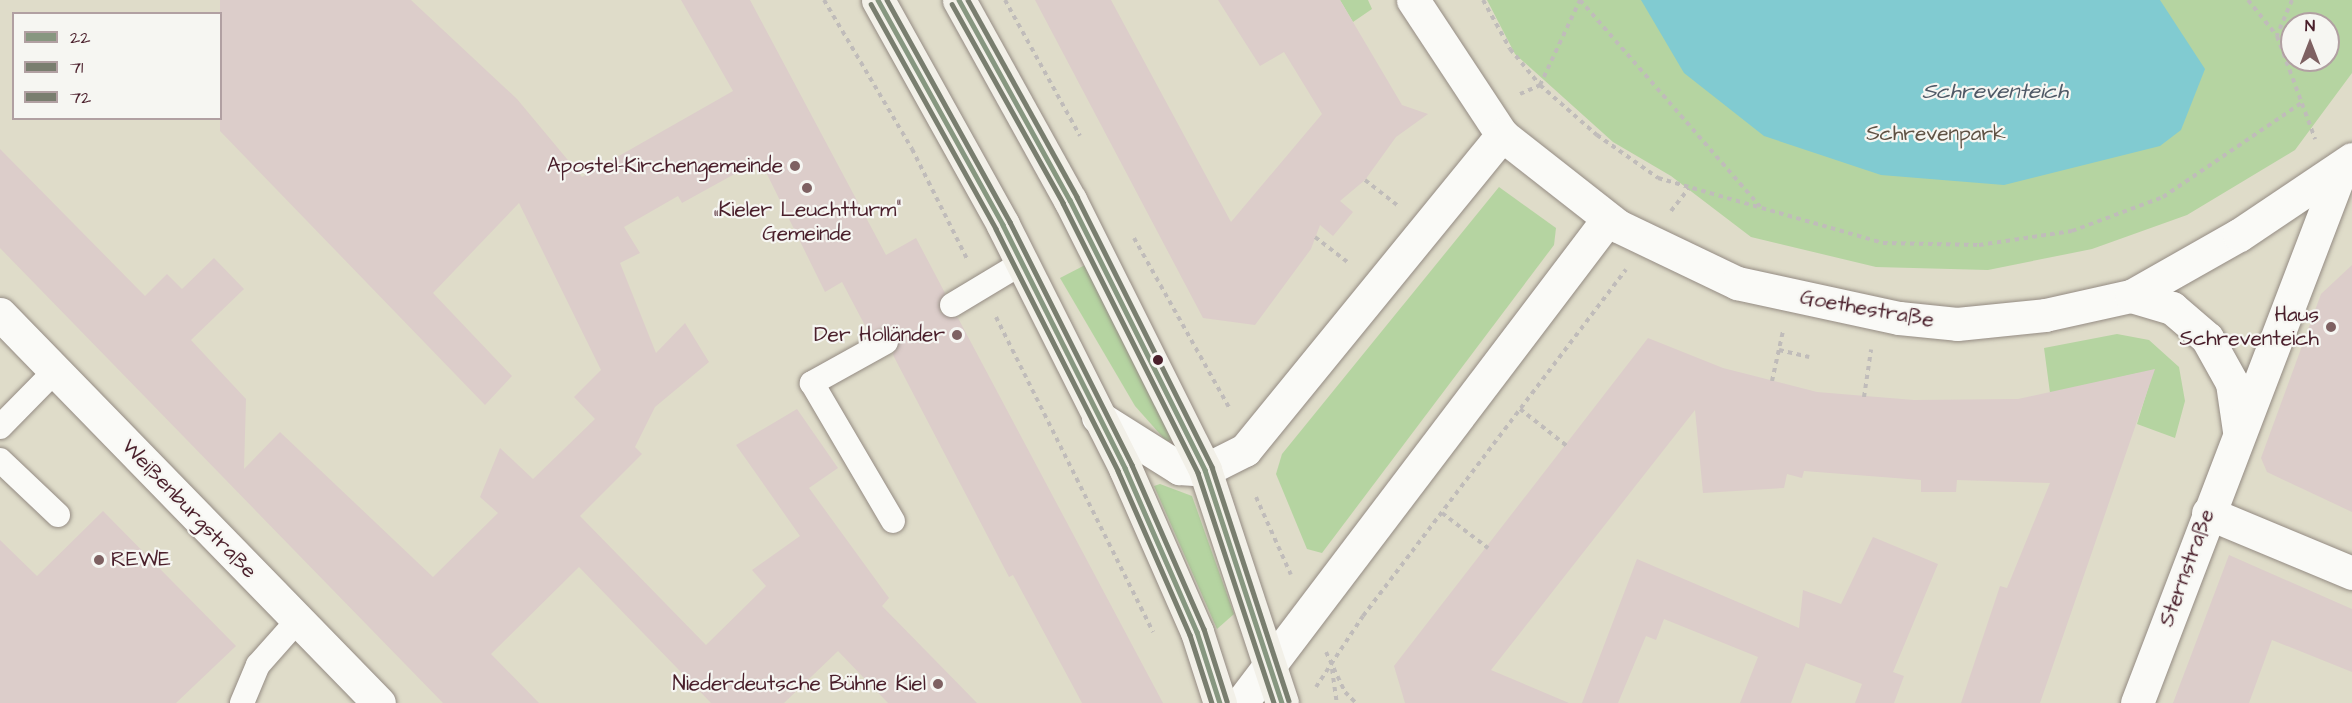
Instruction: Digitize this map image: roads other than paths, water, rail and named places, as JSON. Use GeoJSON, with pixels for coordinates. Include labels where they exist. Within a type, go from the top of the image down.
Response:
{"type":"FeatureCollection","features":[{"type":"Feature","properties":{"kind":"main road"},"geometry":{"type":"LineString","coordinates":[[878,0],[1022,262],[1098,417],[1197,632],[1220,703]]}},
{"type":"Feature","properties":{"kind":"main road"},"geometry":{"type":"LineString","coordinates":[[958,0],[1070,200],[1204,470],[1271,662],[1282,703]]}},
{"type":"Feature","properties":{"kind":"street","name":"Goethestraße"},"geometry":{"type":"LineString","coordinates":[[1413,0],[1502,135],[1608,219],[1737,283],[1876,314],[1957,324],[2045,315],[2131,296],[2346,164]]}},
{"type":"Feature","properties":{"kind":"street"},"geometry":{"type":"LineString","coordinates":[[1098,417],[1179,468],[1204,470],[1260,435],[1502,135]]}},
{"type":"Feature","properties":{"kind":"street","name":"Sternstraße"},"geometry":{"type":"LineString","coordinates":[[2137,703],[2239,432],[2346,164]]}},
{"type":"Feature","properties":{"kind":"street"},"geometry":{"type":"LineString","coordinates":[[1241,703],[1608,219]]}},
{"type":"Feature","properties":{"kind":"street","name":"Sternstraße"},"geometry":{"type":"LineString","coordinates":[[2131,296],[2172,308],[2207,338],[2232,383],[2239,432]]}},
{"type":"Feature","properties":{"kind":"street","name":"Weißenburgstraße"},"geometry":{"type":"LineString","coordinates":[[0,314],[379,703]]}},
{"type":"Feature","properties":{"kind":"street"},"geometry":{"type":"LineString","coordinates":[[2208,513],[2352,573]]}},
{"type":"Feature","properties":{"kind":"lane"},"geometry":{"type":"LineString","coordinates":[[952,305],[1022,262]]}},
{"type":"Feature","properties":{"kind":"lane"},"geometry":{"type":"LineString","coordinates":[[886,342],[812,383],[893,521]]}},
{"type":"Feature","properties":{"kind":"lane"},"geometry":{"type":"LineString","coordinates":[[0,428],[55,371]]}},
{"type":"Feature","properties":{"kind":"lane"},"geometry":{"type":"LineString","coordinates":[[0,460],[58,515]]}},
{"type":"Feature","properties":{"kind":"lane"},"geometry":{"type":"LineString","coordinates":[[242,703],[258,665],[298,620]]}},
{"type":"Feature","properties":{"kind":"water","name":"Schreventeich"},"geometry":{"type":"Polygon","coordinates":[[[1641,0],[2160,0],[2205,69],[2181,130],[2160,146],[2004,185],[1881,175],[1764,136],[1684,73],[1641,0]]]}},
{"type":"Feature","properties":{"kind":"place","name":"Apostel-Kirchengemeinde"},"geometry":{"type":"Point","coordinates":[795,166]}},
{"type":"Feature","properties":{"kind":"place","name":"„Kieler Leuchtturm“ Gemeinde"},"geometry":{"type":"Point","coordinates":[807,188]}},
{"type":"Feature","properties":{"kind":"place","name":"Haus Schreventeich"},"geometry":{"type":"Point","coordinates":[2331,327]}},
{"type":"Feature","properties":{"kind":"place","name":"Der Holländer"},"geometry":{"type":"Point","coordinates":[957,335]}},
{"type":"Feature","properties":{"kind":"place","name":"REWE"},"geometry":{"type":"Point","coordinates":[99,560]}},
{"type":"Feature","properties":{"kind":"place","name":"Niederdeutsche Bühne Kiel"},"geometry":{"type":"Point","coordinates":[938,684]}},
{"type":"Feature","properties":{"kind":"park label","name":"Schrevenpark"},"geometry":{"type":"Point","coordinates":[1936,134]}}]}
